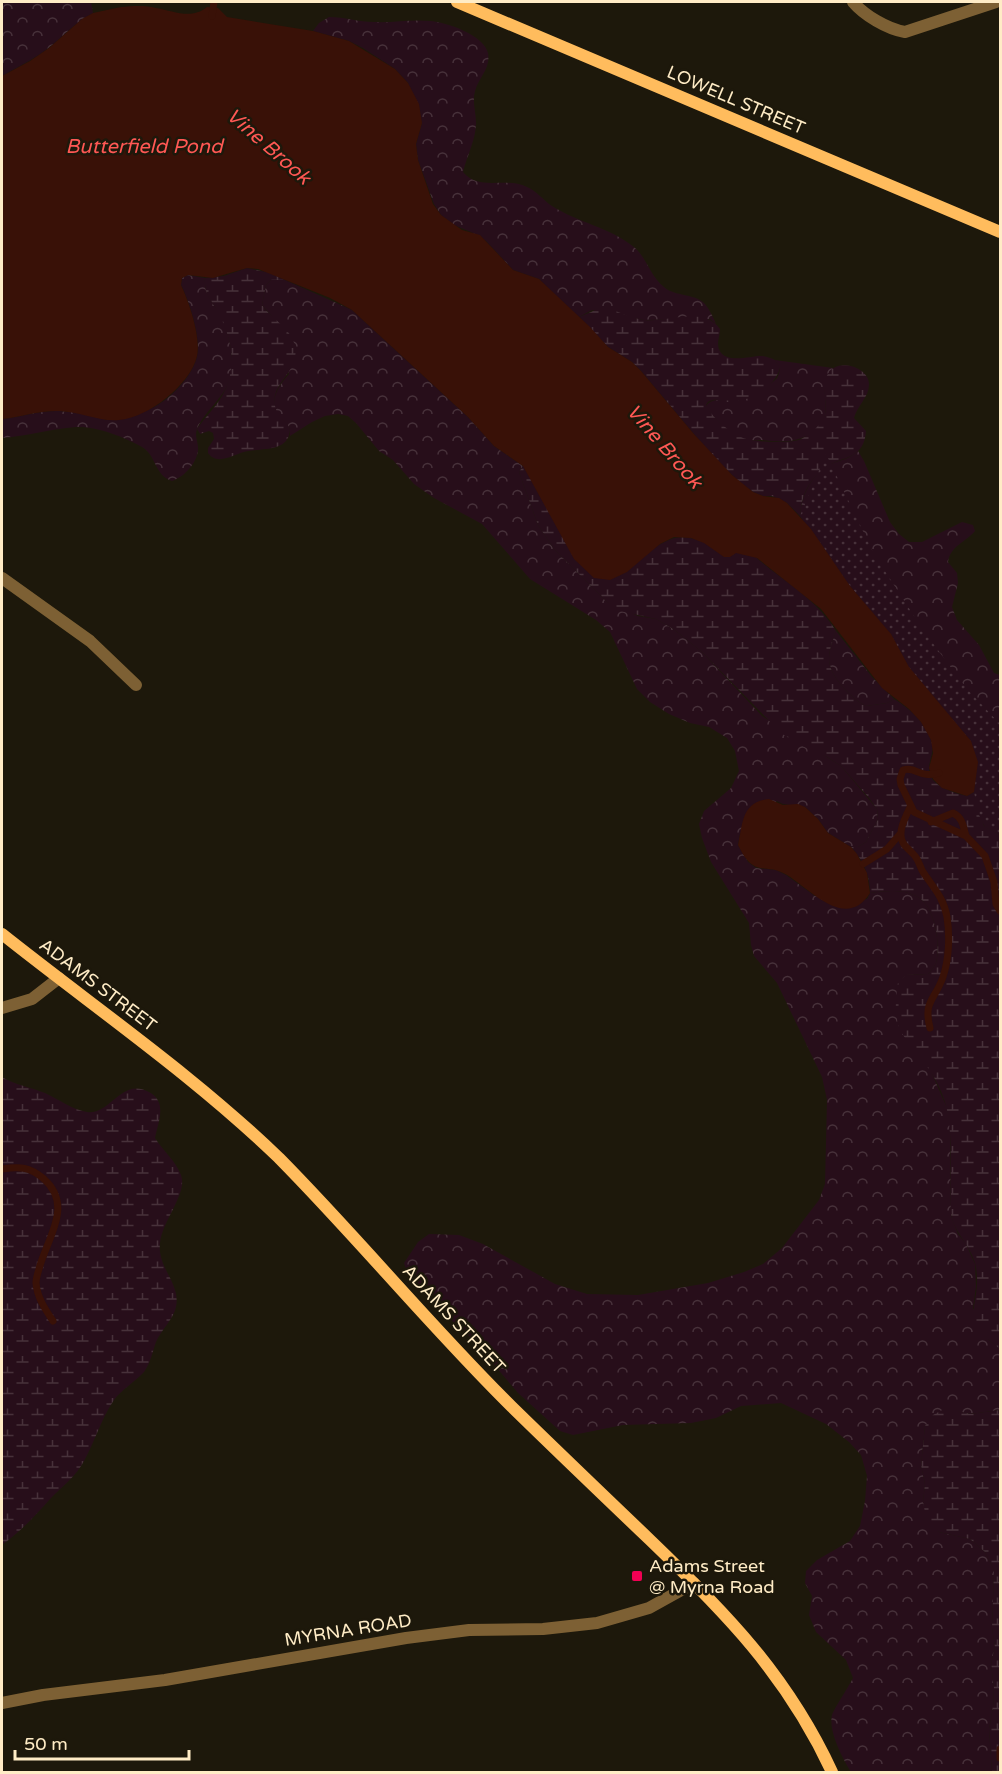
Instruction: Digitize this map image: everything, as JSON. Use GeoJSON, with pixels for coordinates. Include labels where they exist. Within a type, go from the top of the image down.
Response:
{"type":"FeatureCollection","features":[{"type":"Feature","properties":{"kind":"main road","name":"LOWELL STREET"},"geometry":{"type":"LineString","coordinates":[[457,2],[1000,232]]}},
{"type":"Feature","properties":{"kind":"main road","name":"ADAMS STREET"},"geometry":{"type":"LineString","coordinates":[[2,934],[185,1075],[261,1140],[292,1171],[496,1390],[738,1628],[773,1672],[805,1720],[832,1773]]}},
{"type":"Feature","properties":{"kind":"street"},"geometry":{"type":"LineString","coordinates":[[853,2],[858,8],[882,23],[905,32],[996,2]]}},
{"type":"Feature","properties":{"kind":"street"},"geometry":{"type":"LineString","coordinates":[[2,578],[90,641],[136,685]]}},
{"type":"Feature","properties":{"kind":"street"},"geometry":{"type":"LineString","coordinates":[[2,1008],[33,999],[59,978]]}},
{"type":"Feature","properties":{"kind":"street","name":"MYRNA ROAD"},"geometry":{"type":"LineString","coordinates":[[2,1703],[43,1695],[165,1680],[406,1638],[469,1630],[543,1629],[597,1623],[649,1608],[694,1583]]}},
{"type":"Feature","properties":{"kind":"green space"},"geometry":{"type":"Polygon","coordinates":[[[2,2],[91,2],[93,13],[42,53],[2,76],[2,2]]]}},
{"type":"Feature","properties":{"kind":"green space"},"geometry":{"type":"Polygon","coordinates":[[[329,17],[368,22],[416,20],[437,22],[472,35],[485,46],[488,63],[475,91],[476,129],[463,172],[470,178],[485,183],[511,183],[527,187],[562,212],[624,240],[638,251],[659,283],[669,290],[701,301],[716,324],[710,319],[644,320],[592,310],[579,317],[539,279],[513,270],[486,241],[454,225],[441,215],[434,204],[418,160],[416,144],[422,123],[408,83],[395,69],[363,48],[349,41],[313,31],[319,23],[329,17]]]}},
{"type":"Feature","properties":{"kind":"green space"},"geometry":{"type":"Polygon","coordinates":[[[247,268],[271,273],[285,280],[271,280],[266,285],[262,305],[293,340],[295,360],[277,389],[275,397],[276,409],[290,429],[289,436],[285,442],[275,448],[248,451],[217,459],[208,453],[208,448],[214,439],[213,433],[209,431],[200,434],[197,429],[227,386],[232,356],[228,336],[220,316],[207,295],[205,278],[224,276],[247,268]]]}},
{"type":"Feature","properties":{"kind":"green space"},"geometry":{"type":"Polygon","coordinates":[[[188,275],[205,278],[207,292],[228,334],[232,371],[219,398],[200,422],[196,435],[197,456],[185,473],[172,481],[162,474],[142,447],[119,436],[92,428],[67,428],[2,438],[2,419],[60,411],[110,420],[150,409],[172,394],[191,372],[197,356],[196,329],[181,285],[182,278],[188,275]]]}},
{"type":"Feature","properties":{"kind":"green space"},"geometry":{"type":"Polygon","coordinates":[[[271,280],[285,280],[352,310],[468,417],[494,446],[523,466],[519,472],[538,525],[554,549],[607,602],[638,616],[656,619],[672,628],[702,652],[762,716],[841,766],[877,809],[878,819],[866,842],[858,847],[851,847],[828,833],[805,807],[777,801],[740,834],[738,845],[748,862],[756,868],[776,870],[786,875],[815,896],[867,899],[870,893],[900,891],[923,900],[928,907],[937,936],[936,963],[928,974],[906,975],[914,1048],[930,1069],[947,1108],[950,1124],[951,1216],[975,1264],[976,1286],[973,1308],[989,1340],[1000,1349],[1000,1410],[970,1414],[946,1409],[925,1426],[921,1465],[925,1484],[923,1502],[939,1532],[970,1539],[985,1552],[994,1570],[992,1628],[995,1647],[991,1664],[994,1688],[989,1729],[992,1772],[851,1772],[837,1745],[832,1729],[832,1715],[853,1678],[846,1660],[816,1632],[809,1615],[812,1596],[805,1583],[806,1571],[817,1560],[850,1541],[860,1526],[867,1476],[861,1455],[849,1442],[826,1424],[781,1403],[741,1406],[716,1418],[691,1423],[623,1425],[573,1435],[560,1431],[518,1393],[472,1339],[420,1291],[408,1275],[404,1263],[418,1242],[429,1234],[459,1235],[483,1244],[555,1284],[587,1294],[638,1295],[708,1283],[744,1272],[763,1264],[782,1248],[819,1200],[825,1184],[827,1100],[822,1077],[777,983],[754,956],[749,923],[711,862],[702,838],[699,824],[704,811],[731,788],[739,771],[735,751],[727,738],[709,727],[690,723],[669,714],[650,702],[637,689],[610,632],[596,620],[530,579],[482,524],[434,498],[414,484],[393,460],[379,451],[348,416],[338,414],[325,416],[290,436],[290,429],[278,414],[274,403],[279,387],[289,374],[276,321],[262,305],[266,285],[271,280]]]}},
{"type":"Feature","properties":{"kind":"green space"},"geometry":{"type":"Polygon","coordinates":[[[603,307],[644,320],[695,316],[704,318],[713,322],[720,329],[718,344],[723,355],[735,358],[763,356],[775,360],[780,368],[777,375],[759,393],[743,400],[727,402],[713,400],[706,405],[727,429],[748,439],[781,442],[803,438],[823,419],[826,405],[825,384],[831,370],[841,365],[848,365],[860,370],[868,379],[869,385],[867,394],[854,418],[866,431],[861,447],[851,456],[832,463],[815,477],[804,495],[800,516],[787,503],[772,496],[763,496],[753,492],[720,464],[641,371],[632,362],[608,347],[579,317],[603,307]]]}},
{"type":"Feature","properties":{"kind":"green space"},"geometry":{"type":"Polygon","coordinates":[[[775,360],[833,368],[826,383],[824,418],[815,430],[794,440],[744,439],[722,425],[706,406],[716,400],[740,400],[769,384],[777,378],[780,371],[775,360]]]}},
{"type":"Feature","properties":{"kind":"green space"},"geometry":{"type":"Polygon","coordinates":[[[603,407],[629,432],[673,482],[677,490],[678,506],[682,512],[730,535],[806,597],[822,613],[836,631],[829,659],[830,666],[842,686],[866,706],[887,703],[894,699],[911,711],[925,727],[931,740],[929,767],[932,779],[942,787],[967,796],[974,792],[984,826],[1000,835],[1000,1349],[986,1337],[978,1326],[974,1308],[977,1288],[975,1263],[951,1216],[950,1141],[945,1103],[934,1077],[902,1034],[896,1016],[898,982],[906,975],[928,974],[936,963],[938,946],[935,926],[928,907],[916,896],[899,891],[870,893],[865,868],[851,847],[858,847],[866,842],[878,819],[877,809],[841,766],[781,733],[702,652],[672,628],[656,619],[620,611],[607,602],[554,549],[538,525],[519,472],[523,466],[543,466],[548,471],[554,495],[569,515],[600,540],[618,536],[639,550],[655,547],[680,537],[700,541],[679,528],[667,527],[642,535],[637,534],[613,522],[588,515],[566,492],[566,487],[570,486],[584,501],[589,502],[593,499],[593,492],[584,467],[598,443],[595,417],[597,410],[603,407]]]}},
{"type":"Feature","properties":{"kind":"green space"},"geometry":{"type":"Polygon","coordinates":[[[858,451],[890,522],[909,542],[922,542],[962,522],[973,525],[975,531],[955,548],[948,562],[957,573],[958,583],[952,607],[957,620],[979,645],[994,673],[1000,675],[1000,835],[974,792],[975,780],[800,516],[804,495],[816,476],[827,466],[858,451]]]}},
{"type":"Feature","properties":{"kind":"green space"},"geometry":{"type":"Polygon","coordinates":[[[826,454],[874,554],[923,630],[967,689],[1000,724],[1000,835],[985,827],[979,815],[974,792],[978,762],[971,741],[908,667],[891,634],[850,586],[800,516],[826,454]]]}},
{"type":"Feature","properties":{"kind":"green space"},"geometry":{"type":"Polygon","coordinates":[[[836,631],[872,677],[894,699],[887,703],[866,706],[842,686],[830,666],[829,659],[836,631]]]}},
{"type":"Feature","properties":{"kind":"green space"},"geometry":{"type":"Polygon","coordinates":[[[2,1077],[87,1112],[103,1108],[131,1089],[149,1092],[155,1096],[160,1107],[155,1138],[176,1165],[182,1182],[178,1199],[165,1226],[160,1243],[162,1260],[177,1298],[176,1307],[156,1342],[150,1361],[144,1372],[121,1392],[109,1407],[81,1466],[69,1481],[28,1523],[2,1545],[2,1077]]]}},
{"type":"Feature","properties":{"kind":"green space"},"geometry":{"type":"Polygon","coordinates":[[[946,1408],[970,1414],[1000,1410],[1000,1772],[992,1772],[989,1729],[994,1688],[991,1664],[995,1647],[992,1628],[994,1570],[985,1552],[970,1539],[939,1532],[926,1517],[923,1502],[925,1484],[921,1465],[925,1426],[933,1415],[946,1408]]]}},
{"type":"Feature","properties":{"kind":"water","name":"Butterfield Pond"},"geometry":{"type":"Polygon","coordinates":[[[147,6],[189,14],[207,7],[218,8],[227,17],[313,31],[349,41],[395,69],[408,83],[419,104],[422,123],[416,144],[418,160],[433,204],[441,215],[462,230],[480,235],[513,270],[539,279],[608,347],[632,362],[732,475],[753,492],[779,498],[787,503],[811,529],[850,586],[891,634],[909,667],[971,741],[978,762],[974,792],[967,796],[942,788],[933,779],[929,768],[933,753],[931,740],[921,722],[909,709],[882,688],[821,609],[757,558],[736,553],[730,557],[724,557],[704,543],[691,538],[674,537],[660,544],[627,572],[610,580],[594,578],[574,559],[523,466],[494,446],[468,417],[352,310],[330,298],[258,269],[247,268],[213,278],[188,275],[182,278],[181,285],[196,330],[197,356],[186,378],[167,398],[155,406],[143,413],[119,420],[105,420],[60,411],[2,419],[2,76],[49,48],[82,19],[93,13],[121,7],[147,6]]]}},
{"type":"Feature","properties":{"kind":"water"},"geometry":{"type":"Polygon","coordinates":[[[769,799],[783,805],[798,804],[805,807],[828,833],[851,847],[867,873],[870,893],[861,904],[850,908],[840,908],[828,904],[787,875],[755,866],[744,856],[738,845],[745,815],[753,804],[769,799]]]}},
{"type":"Feature","properties":{"kind":"waterway","name":"Vine Brook"},"geometry":{"type":"LineString","coordinates":[[212,16],[214,2]]}},
{"type":"Feature","properties":{"kind":"waterway","name":"Vine Brook"},"geometry":{"type":"LineString","coordinates":[[939,773],[923,774],[903,770],[901,785],[914,812],[966,836],[985,856],[994,882],[996,904],[1000,911]]}},
{"type":"Feature","properties":{"kind":"waterway"},"geometry":{"type":"LineString","coordinates":[[910,807],[902,826],[902,840],[941,898],[948,924],[947,963],[940,985],[929,1006],[930,1028]]}},
{"type":"Feature","properties":{"kind":"waterway"},"geometry":{"type":"LineString","coordinates":[[931,822],[953,813],[961,820],[966,836]]}},
{"type":"Feature","properties":{"kind":"waterway"},"geometry":{"type":"LineString","coordinates":[[863,864],[887,849],[900,834]]}},
{"type":"Feature","properties":{"kind":"waterway"},"geometry":{"type":"LineString","coordinates":[[2,1169],[20,1168],[34,1172],[53,1189],[57,1200],[56,1222],[36,1283],[44,1307],[53,1321]]}},
{"type":"Feature","properties":{"kind":"waterway","name":"Vine Brook"},"geometry":{"type":"LineString","coordinates":[[1000,1749],[1000,1758]]}},
{"type":"Feature","properties":{"kind":"place","name":"Adams Street @ Myrna Road"},"geometry":{"type":"Point","coordinates":[637,1576]}}]}
